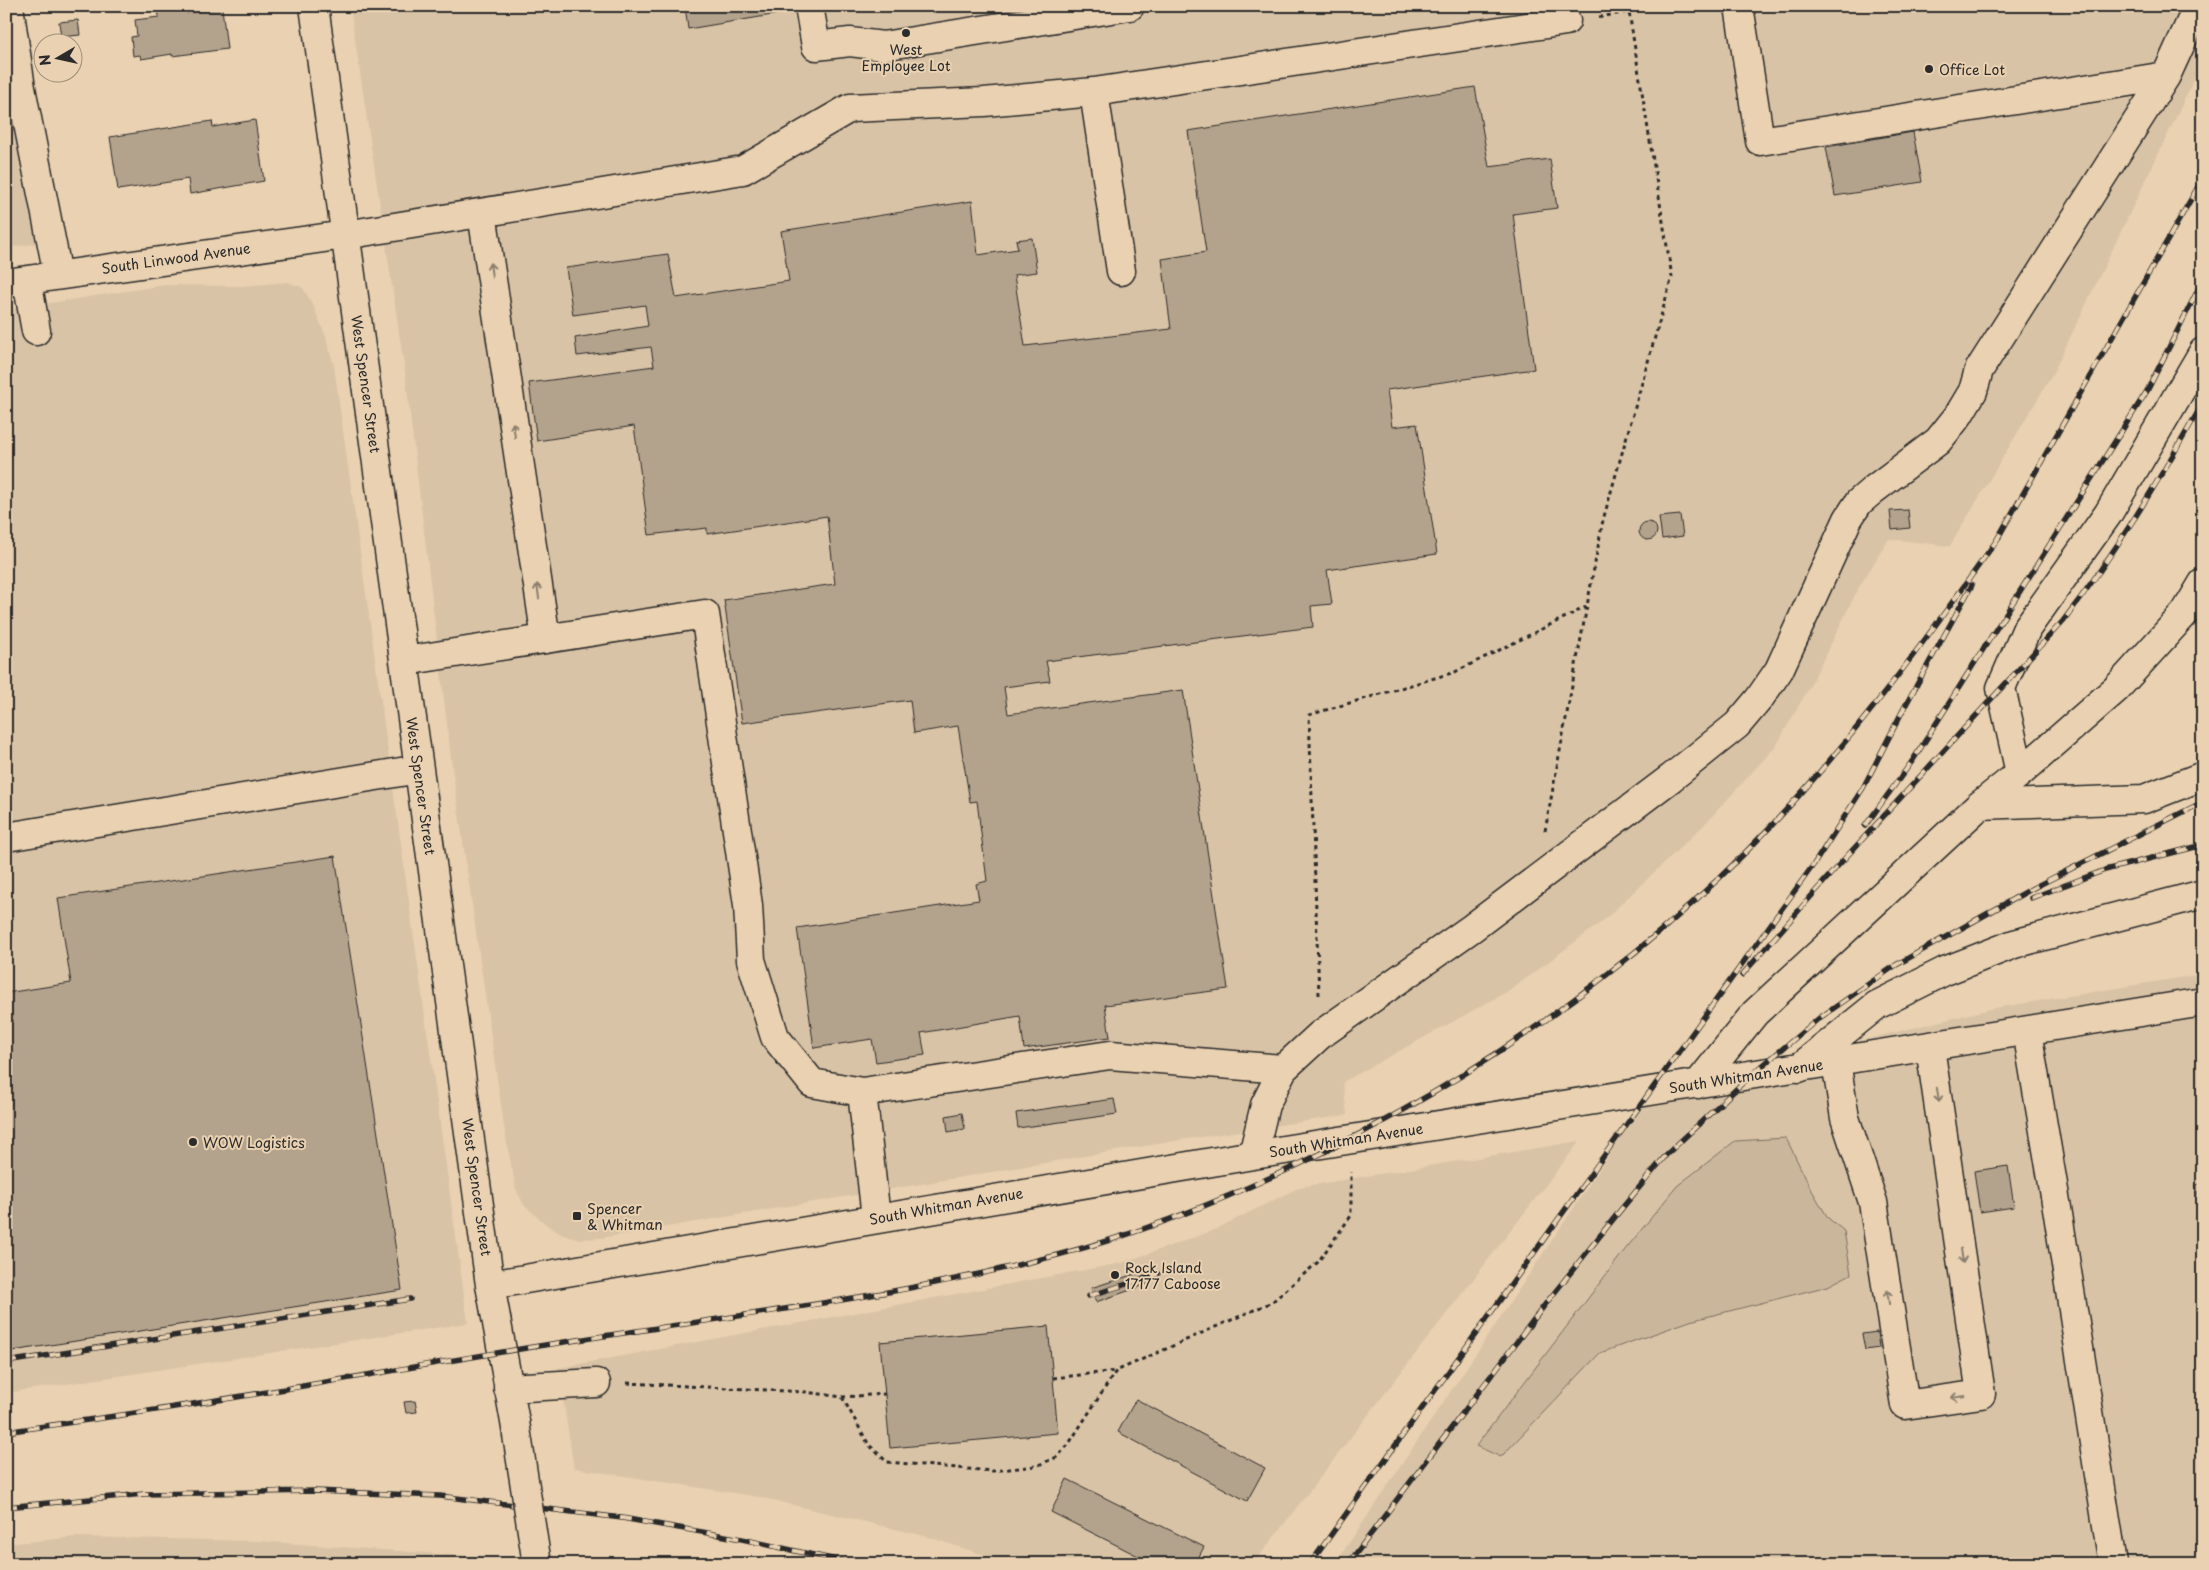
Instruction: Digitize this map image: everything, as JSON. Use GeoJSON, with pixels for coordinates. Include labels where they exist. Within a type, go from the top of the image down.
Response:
{"type":"FeatureCollection","features":[{"type":"Feature","properties":{"kind":"street"},"geometry":{"type":"LineString","coordinates":[[9,6],[21,88],[58,275]]}},
{"type":"Feature","properties":{"kind":"street","name":"West Spencer Street"},"geometry":{"type":"LineString","coordinates":[[314,6],[490,1285],[515,1422],[536,1564]]}},
{"type":"Feature","properties":{"kind":"street"},"geometry":{"type":"LineString","coordinates":[[809,6],[816,46],[850,42],[883,46],[1130,6]]}},
{"type":"Feature","properties":{"kind":"street"},"geometry":{"type":"LineString","coordinates":[[1739,6],[1760,141],[2166,76]]}},
{"type":"Feature","properties":{"kind":"street"},"geometry":{"type":"LineString","coordinates":[[1252,1155],[1265,1105],[1282,1069],[1320,1035],[1472,928],[1737,725],[1759,699],[1779,670],[1848,519],[1858,502],[1938,440],[1958,416],[1973,391],[1979,370],[2166,76],[2198,6]]}},
{"type":"Feature","properties":{"kind":"street","name":"South Linwood Avenue"},"geometry":{"type":"LineString","coordinates":[[17,282],[482,213],[743,170],[850,108],[984,102],[1094,92],[1566,22]]}},
{"type":"Feature","properties":{"kind":"street"},"geometry":{"type":"LineString","coordinates":[[1094,92],[1121,271]]}},
{"type":"Feature","properties":{"kind":"street"},"geometry":{"type":"LineString","coordinates":[[482,213],[546,639]]}},
{"type":"Feature","properties":{"kind":"street"},"geometry":{"type":"LineString","coordinates":[[17,282],[36,331]]}},
{"type":"Feature","properties":{"kind":"street"},"geometry":{"type":"LineString","coordinates":[[2020,773],[2001,688],[2027,628],[2108,514],[2203,352]]}},
{"type":"Feature","properties":{"kind":"street"},"geometry":{"type":"LineString","coordinates":[[1698,1084],[1755,1013],[1980,805],[2020,773],[2116,689],[2185,613],[2203,583]]}},
{"type":"Feature","properties":{"kind":"street"},"geometry":{"type":"LineString","coordinates":[[404,661],[705,614],[748,906],[751,960],[775,1037],[812,1083],[862,1092],[1110,1055],[1282,1069]]}},
{"type":"Feature","properties":{"kind":"street"},"geometry":{"type":"LineString","coordinates":[[6,837],[419,769]]}},
{"type":"Feature","properties":{"kind":"street"},"geometry":{"type":"LineString","coordinates":[[1980,805],[2144,799],[2203,776]]}},
{"type":"Feature","properties":{"kind":"street"},"geometry":{"type":"LineString","coordinates":[[1799,1068],[1877,1005],[1945,971],[2014,944],[2184,897],[2203,894]]}},
{"type":"Feature","properties":{"kind":"street","name":"South Whitman Avenue"},"geometry":{"type":"LineString","coordinates":[[490,1285],[1252,1155],[2203,1002]]}},
{"type":"Feature","properties":{"kind":"street"},"geometry":{"type":"LineString","coordinates":[[2027,1031],[2058,1208],[2113,1564]]}},
{"type":"Feature","properties":{"kind":"street"},"geometry":{"type":"LineString","coordinates":[[1836,1062],[1845,1118],[1874,1202],[1905,1405],[1981,1394],[1930,1047]]}},
{"type":"Feature","properties":{"kind":"street"},"geometry":{"type":"LineString","coordinates":[[862,1092],[876,1218]]}},
{"type":"Feature","properties":{"kind":"street"},"geometry":{"type":"LineString","coordinates":[[508,1388],[596,1383]]}},
{"type":"Feature","properties":{"kind":"path"},"geometry":{"type":"LineString","coordinates":[[1536,879],[1602,520],[1672,277],[1629,12],[1566,22]]}},
{"type":"Feature","properties":{"kind":"path"},"geometry":{"type":"LineString","coordinates":[[1320,1035],[1309,715],[1455,672],[1586,607]]}},
{"type":"Feature","properties":{"kind":"path"},"geometry":{"type":"LineString","coordinates":[[1053,1378],[1116,1371],[1272,1302],[1318,1262],[1351,1216],[1352,1139]]}},
{"type":"Feature","properties":{"kind":"path"},"geometry":{"type":"LineString","coordinates":[[842,1397],[868,1445],[887,1462],[992,1471],[1036,1466],[1057,1457],[1068,1444],[1116,1371]]}},
{"type":"Feature","properties":{"kind":"path"},"geometry":{"type":"LineString","coordinates":[[596,1383],[650,1383],[806,1392],[842,1397],[885,1394]]}},
{"type":"Feature","properties":{"kind":"shaded area"},"geometry":{"type":"Polygon","coordinates":[[[350,6],[2203,6],[2203,61],[2052,375],[1950,546],[1889,539],[1859,587],[1811,684],[1776,746],[1703,826],[1603,921],[1512,989],[1343,1082],[1347,1115],[1174,1141],[601,1238],[580,1239],[561,1234],[548,1226],[524,1205],[516,1189],[505,1133],[452,766],[405,372],[350,6]]]}},
{"type":"Feature","properties":{"kind":"shaded area"},"geometry":{"type":"Polygon","coordinates":[[[6,55],[40,243],[6,248],[6,55]]]}},
{"type":"Feature","properties":{"kind":"shaded area"},"geometry":{"type":"Polygon","coordinates":[[[288,282],[303,288],[313,305],[326,337],[334,366],[468,1323],[6,1393],[6,310],[165,285],[241,286],[288,282]]]}},
{"type":"Feature","properties":{"kind":"shaded area"},"geometry":{"type":"Polygon","coordinates":[[[2203,974],[2203,1564],[1335,1564],[1652,1091],[1995,1008],[2203,974]]]}},
{"type":"Feature","properties":{"kind":"shaded area"},"geometry":{"type":"Polygon","coordinates":[[[1786,1138],[1810,1187],[1828,1218],[1844,1231],[1851,1274],[1828,1286],[1690,1321],[1600,1353],[1501,1457],[1476,1446],[1624,1251],[1677,1186],[1735,1141],[1786,1138]]]}},
{"type":"Feature","properties":{"kind":"shaded area"},"geometry":{"type":"Polygon","coordinates":[[[1580,1141],[1253,1564],[1012,1564],[925,1536],[759,1497],[574,1468],[558,1368],[1122,1263],[1212,1231],[1300,1187],[1580,1141]]]}},
{"type":"Feature","properties":{"kind":"shaded area"},"geometry":{"type":"Polygon","coordinates":[[[76,1537],[257,1541],[496,1558],[497,1564],[6,1564],[6,1544],[76,1537]]]}},
{"type":"Feature","properties":{"kind":"building"},"geometry":{"type":"Polygon","coordinates":[[[186,6],[187,13],[222,8],[227,49],[141,59],[140,55],[133,56],[131,37],[137,36],[135,20],[159,17],[158,7],[186,6]]]}},
{"type":"Feature","properties":{"kind":"building"},"geometry":{"type":"Polygon","coordinates":[[[685,6],[789,6],[790,12],[688,29],[685,6]]]}},
{"type":"Feature","properties":{"kind":"building"},"geometry":{"type":"Polygon","coordinates":[[[78,20],[80,32],[60,32],[59,22],[78,20]]]}},
{"type":"Feature","properties":{"kind":"building"},"geometry":{"type":"Polygon","coordinates":[[[1475,87],[1489,167],[1550,159],[1557,208],[1513,214],[1534,369],[1387,390],[1392,427],[1417,424],[1437,554],[1327,570],[1332,604],[1311,606],[1313,627],[1046,661],[1050,681],[1004,687],[1008,714],[1183,690],[1228,989],[1105,1005],[1110,1037],[1024,1049],[1020,1016],[921,1033],[925,1055],[876,1062],[872,1039],[814,1048],[797,928],[979,900],[976,884],[987,881],[977,801],[970,802],[958,726],[914,733],[910,700],[742,723],[724,600],[835,584],[827,516],[707,534],[707,528],[649,535],[634,426],[537,441],[529,383],[654,366],[651,347],[577,356],[575,338],[648,326],[645,305],[573,315],[566,268],[668,254],[676,298],[789,281],[781,231],[972,201],[978,255],[1018,249],[1016,240],[1032,238],[1037,272],[1014,275],[1025,346],[1171,329],[1162,259],[1206,252],[1188,131],[1475,87]]]}},
{"type":"Feature","properties":{"kind":"building"},"geometry":{"type":"Polygon","coordinates":[[[255,120],[264,181],[190,194],[188,179],[118,190],[110,137],[212,121],[213,127],[255,120]]]}},
{"type":"Feature","properties":{"kind":"building"},"geometry":{"type":"Polygon","coordinates":[[[1913,132],[1922,182],[1835,196],[1826,147],[1913,132]]]}},
{"type":"Feature","properties":{"kind":"building"},"geometry":{"type":"Polygon","coordinates":[[[1908,510],[1910,528],[1892,530],[1890,511],[1908,510]]]}},
{"type":"Feature","properties":{"kind":"building"},"geometry":{"type":"Polygon","coordinates":[[[1680,515],[1683,536],[1662,539],[1659,517],[1680,515]]]}},
{"type":"Feature","properties":{"kind":"building"},"geometry":{"type":"Polygon","coordinates":[[[1648,522],[1654,525],[1657,531],[1654,537],[1648,540],[1642,537],[1639,531],[1642,525],[1648,522]]]}},
{"type":"Feature","properties":{"kind":"building","name":"WOW Logistics"},"geometry":{"type":"Polygon","coordinates":[[[335,856],[402,1290],[6,1352],[6,993],[71,983],[58,898],[335,856]]]}},
{"type":"Feature","properties":{"kind":"building"},"geometry":{"type":"Polygon","coordinates":[[[1114,1099],[1117,1114],[1018,1128],[1016,1113],[1114,1099]]]}},
{"type":"Feature","properties":{"kind":"building"},"geometry":{"type":"Polygon","coordinates":[[[962,1113],[965,1129],[948,1132],[946,1116],[962,1113]]]}},
{"type":"Feature","properties":{"kind":"building"},"geometry":{"type":"Polygon","coordinates":[[[2008,1166],[2014,1207],[1980,1212],[1974,1171],[2008,1166]]]}},
{"type":"Feature","properties":{"kind":"building"},"geometry":{"type":"Polygon","coordinates":[[[2203,1183],[2203,1225],[2196,1185],[2203,1183]]]}},
{"type":"Feature","properties":{"kind":"building"},"geometry":{"type":"Polygon","coordinates":[[[1147,1270],[1151,1283],[1096,1302],[1091,1288],[1147,1270]]]}},
{"type":"Feature","properties":{"kind":"building"},"geometry":{"type":"Polygon","coordinates":[[[1048,1326],[1058,1433],[890,1448],[880,1342],[1048,1326]]]}},
{"type":"Feature","properties":{"kind":"building"},"geometry":{"type":"Polygon","coordinates":[[[1877,1332],[1879,1348],[1865,1350],[1862,1334],[1877,1332]]]}},
{"type":"Feature","properties":{"kind":"building"},"geometry":{"type":"Polygon","coordinates":[[[1136,1399],[1265,1468],[1247,1501],[1118,1432],[1136,1399]]]}},
{"type":"Feature","properties":{"kind":"building"},"geometry":{"type":"Polygon","coordinates":[[[415,1401],[417,1412],[406,1413],[404,1402],[415,1401]]]}},
{"type":"Feature","properties":{"kind":"building"},"geometry":{"type":"Polygon","coordinates":[[[1067,1479],[1204,1547],[1195,1564],[1154,1564],[1051,1512],[1067,1479]]]}},
{"type":"Feature","properties":{"kind":"railway"},"geometry":{"type":"LineString","coordinates":[[1995,543],[2203,178]]}},
{"type":"Feature","properties":{"kind":"railway"},"geometry":{"type":"LineString","coordinates":[[1865,826],[1913,760],[2147,391],[2203,280]]}},
{"type":"Feature","properties":{"kind":"railway"},"geometry":{"type":"LineString","coordinates":[[1742,975],[1836,868],[2063,621],[2119,542],[2154,487],[2203,403]]}},
{"type":"Feature","properties":{"kind":"railway"},"geometry":{"type":"LineString","coordinates":[[6,1432],[175,1407],[524,1348],[775,1311],[911,1288],[1045,1258],[1110,1240],[1215,1202],[1249,1187],[1320,1154],[1391,1117],[1461,1076],[1528,1032],[1594,984],[1657,934],[1716,881],[1772,825],[1833,757],[1918,649],[1999,537]]}},
{"type":"Feature","properties":{"kind":"railway"},"geometry":{"type":"LineString","coordinates":[[1310,1564],[1814,864],[1863,788],[1904,708],[1972,585]]}},
{"type":"Feature","properties":{"kind":"railway"},"geometry":{"type":"LineString","coordinates":[[1348,1564],[1547,1302],[1623,1207],[1667,1154],[1749,1077],[1818,1019],[1896,965],[2033,888],[2203,802]]}},
{"type":"Feature","properties":{"kind":"railway"},"geometry":{"type":"LineString","coordinates":[[2031,898],[2105,870],[2203,845]]}},
{"type":"Feature","properties":{"kind":"railway"},"geometry":{"type":"LineString","coordinates":[[1089,1296],[1158,1274]]}},
{"type":"Feature","properties":{"kind":"railway"},"geometry":{"type":"LineString","coordinates":[[6,1362],[410,1299]]}},
{"type":"Feature","properties":{"kind":"railway"},"geometry":{"type":"LineString","coordinates":[[6,1507],[144,1494],[315,1491],[440,1496],[622,1518],[742,1539],[854,1564]]}},
{"type":"Feature","properties":{"kind":"place","name":"West Employee Lot"},"geometry":{"type":"Point","coordinates":[906,33]}},
{"type":"Feature","properties":{"kind":"place","name":"Office Lot"},"geometry":{"type":"Point","coordinates":[1929,69]}},
{"type":"Feature","properties":{"kind":"place","name":"WOW Logistics"},"geometry":{"type":"Point","coordinates":[193,1142]}},
{"type":"Feature","properties":{"kind":"place","name":"Spencer & Whitman"},"geometry":{"type":"Point","coordinates":[577,1216]}},
{"type":"Feature","properties":{"kind":"place","name":"Rock Island 17177 Caboose"},"geometry":{"type":"Point","coordinates":[1115,1275]}}]}
